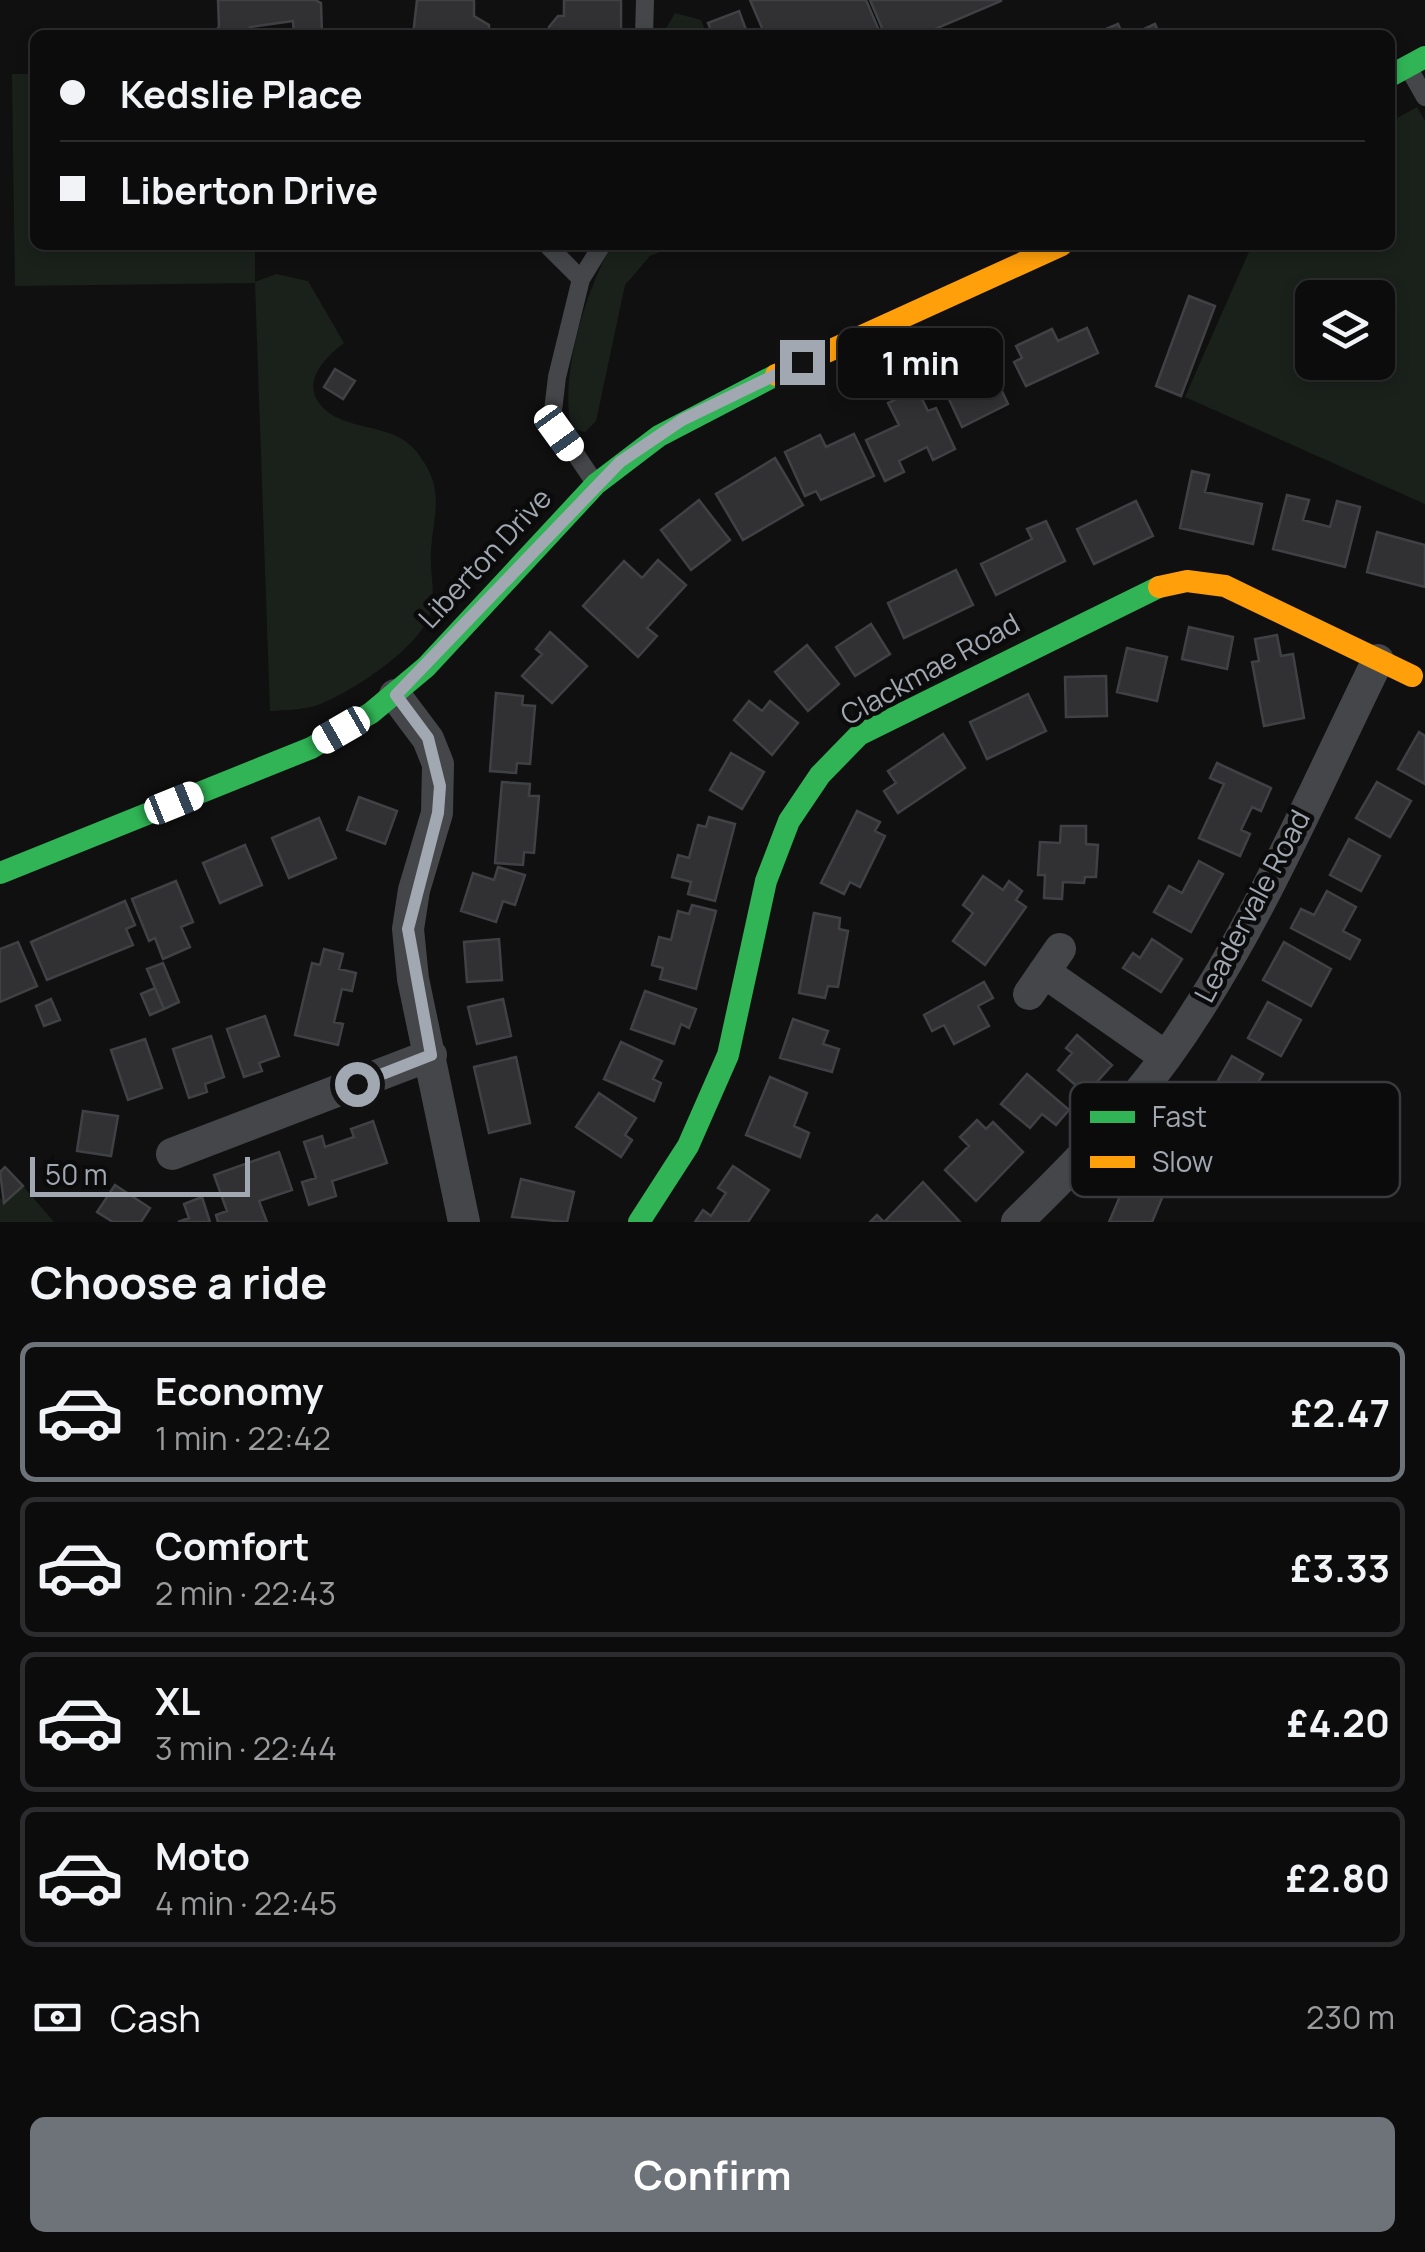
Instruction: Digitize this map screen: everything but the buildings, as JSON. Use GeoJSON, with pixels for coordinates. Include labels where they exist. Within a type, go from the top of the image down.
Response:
{"type":"FeatureCollection","features":[{"type":"Feature","properties":{"kind":"street","name":"Liberton Drive"},"geometry":{"type":"LineString","coordinates":[[0,873],[311,748],[396,695],[596,484],[694,414],[1051,250]]}},
{"type":"Feature","properties":{"kind":"street","name":"Clackmae Road"},"geometry":{"type":"LineString","coordinates":[[639,1222],[688,1146],[728,1056],[766,881],[789,821],[820,775],[859,735],[1146,590],[1187,581],[1226,586],[1412,676]]}},
{"type":"Feature","properties":{"kind":"street","name":"Leadervale Road"},"geometry":{"type":"LineString","coordinates":[[1146,1082],[1234,952],[1378,660]]}},
{"type":"Feature","properties":{"kind":"street"},"geometry":{"type":"LineString","coordinates":[[396,695],[428,738],[440,786],[438,813],[408,929],[464,1222]]}},
{"type":"Feature","properties":{"kind":"street"},"geometry":{"type":"LineString","coordinates":[[1044,972],[1166,1057]]}},
{"type":"Feature","properties":{"kind":"street"},"geometry":{"type":"LineString","coordinates":[[172,1154],[431,1055]]}},
{"type":"Feature","properties":{"kind":"street","name":"Leadervale Road"},"geometry":{"type":"LineString","coordinates":[[1018,1222],[1070,1170]]}},
{"type":"Feature","properties":{"kind":"lane"},"geometry":{"type":"LineString","coordinates":[[644,30],[645,0]]}},
{"type":"Feature","properties":{"kind":"lane"},"geometry":{"type":"LineString","coordinates":[[1408,66],[1425,97]]}},
{"type":"Feature","properties":{"kind":"lane"},"geometry":{"type":"LineString","coordinates":[[552,250],[580,278]]}},
{"type":"Feature","properties":{"kind":"lane"},"geometry":{"type":"LineString","coordinates":[[596,484],[552,418],[580,278],[599,250]]}},
{"type":"Feature","properties":{"kind":"shaded area"},"geometry":{"type":"Polygon","coordinates":[[[675,13],[701,20],[705,30],[665,30],[675,13]]]}},
{"type":"Feature","properties":{"kind":"shaded area"},"geometry":{"type":"Polygon","coordinates":[[[12,74],[30,74],[30,250],[255,250],[255,282],[276,274],[308,281],[344,343],[316,375],[313,383],[317,400],[338,418],[406,441],[425,464],[435,488],[431,611],[409,645],[345,692],[315,706],[270,711],[255,283],[15,286],[12,74]]]}},
{"type":"Feature","properties":{"kind":"shaded area"},"geometry":{"type":"Polygon","coordinates":[[[1417,107],[1425,121],[1425,504],[1185,397],[1250,250],[1395,250],[1395,119],[1417,107]]]}},
{"type":"Feature","properties":{"kind":"shaded area"},"geometry":{"type":"Polygon","coordinates":[[[609,250],[665,250],[650,256],[625,285],[596,421],[585,432],[572,429],[569,385],[584,309],[609,250]]]}},
{"type":"Feature","properties":{"kind":"shaded area"},"geometry":{"type":"Polygon","coordinates":[[[23,1186],[54,1222],[0,1222],[0,1198],[4,1202],[23,1186]]]}},
{"type":"Feature","properties":{"kind":"traffic: fast"},"geometry":{"type":"LineString","coordinates":[[1395,73],[1425,57]]}},
{"type":"Feature","properties":{"kind":"traffic: fast"},"geometry":{"type":"LineString","coordinates":[[0,873],[311,748],[371,713],[426,667],[596,484],[659,436],[776,375]]}},
{"type":"Feature","properties":{"kind":"traffic: fast"},"geometry":{"type":"LineString","coordinates":[[639,1222],[688,1146],[728,1055],[766,881],[789,821],[820,775],[859,735],[1159,587]]}},
{"type":"Feature","properties":{"kind":"traffic: slow"},"geometry":{"type":"LineString","coordinates":[[776,375],[1051,250]]}},
{"type":"Feature","properties":{"kind":"traffic: slow"},"geometry":{"type":"LineString","coordinates":[[1159,587],[1187,581],[1225,586],[1412,676]]}},
{"type":"Feature","properties":{"kind":"route"},"geometry":{"type":"LineString","coordinates":[[357,1084],[431,1055],[414,979],[408,929],[414,890],[438,813],[438,764],[428,738],[396,695],[620,462],[682,420],[802,362]]}}]}
